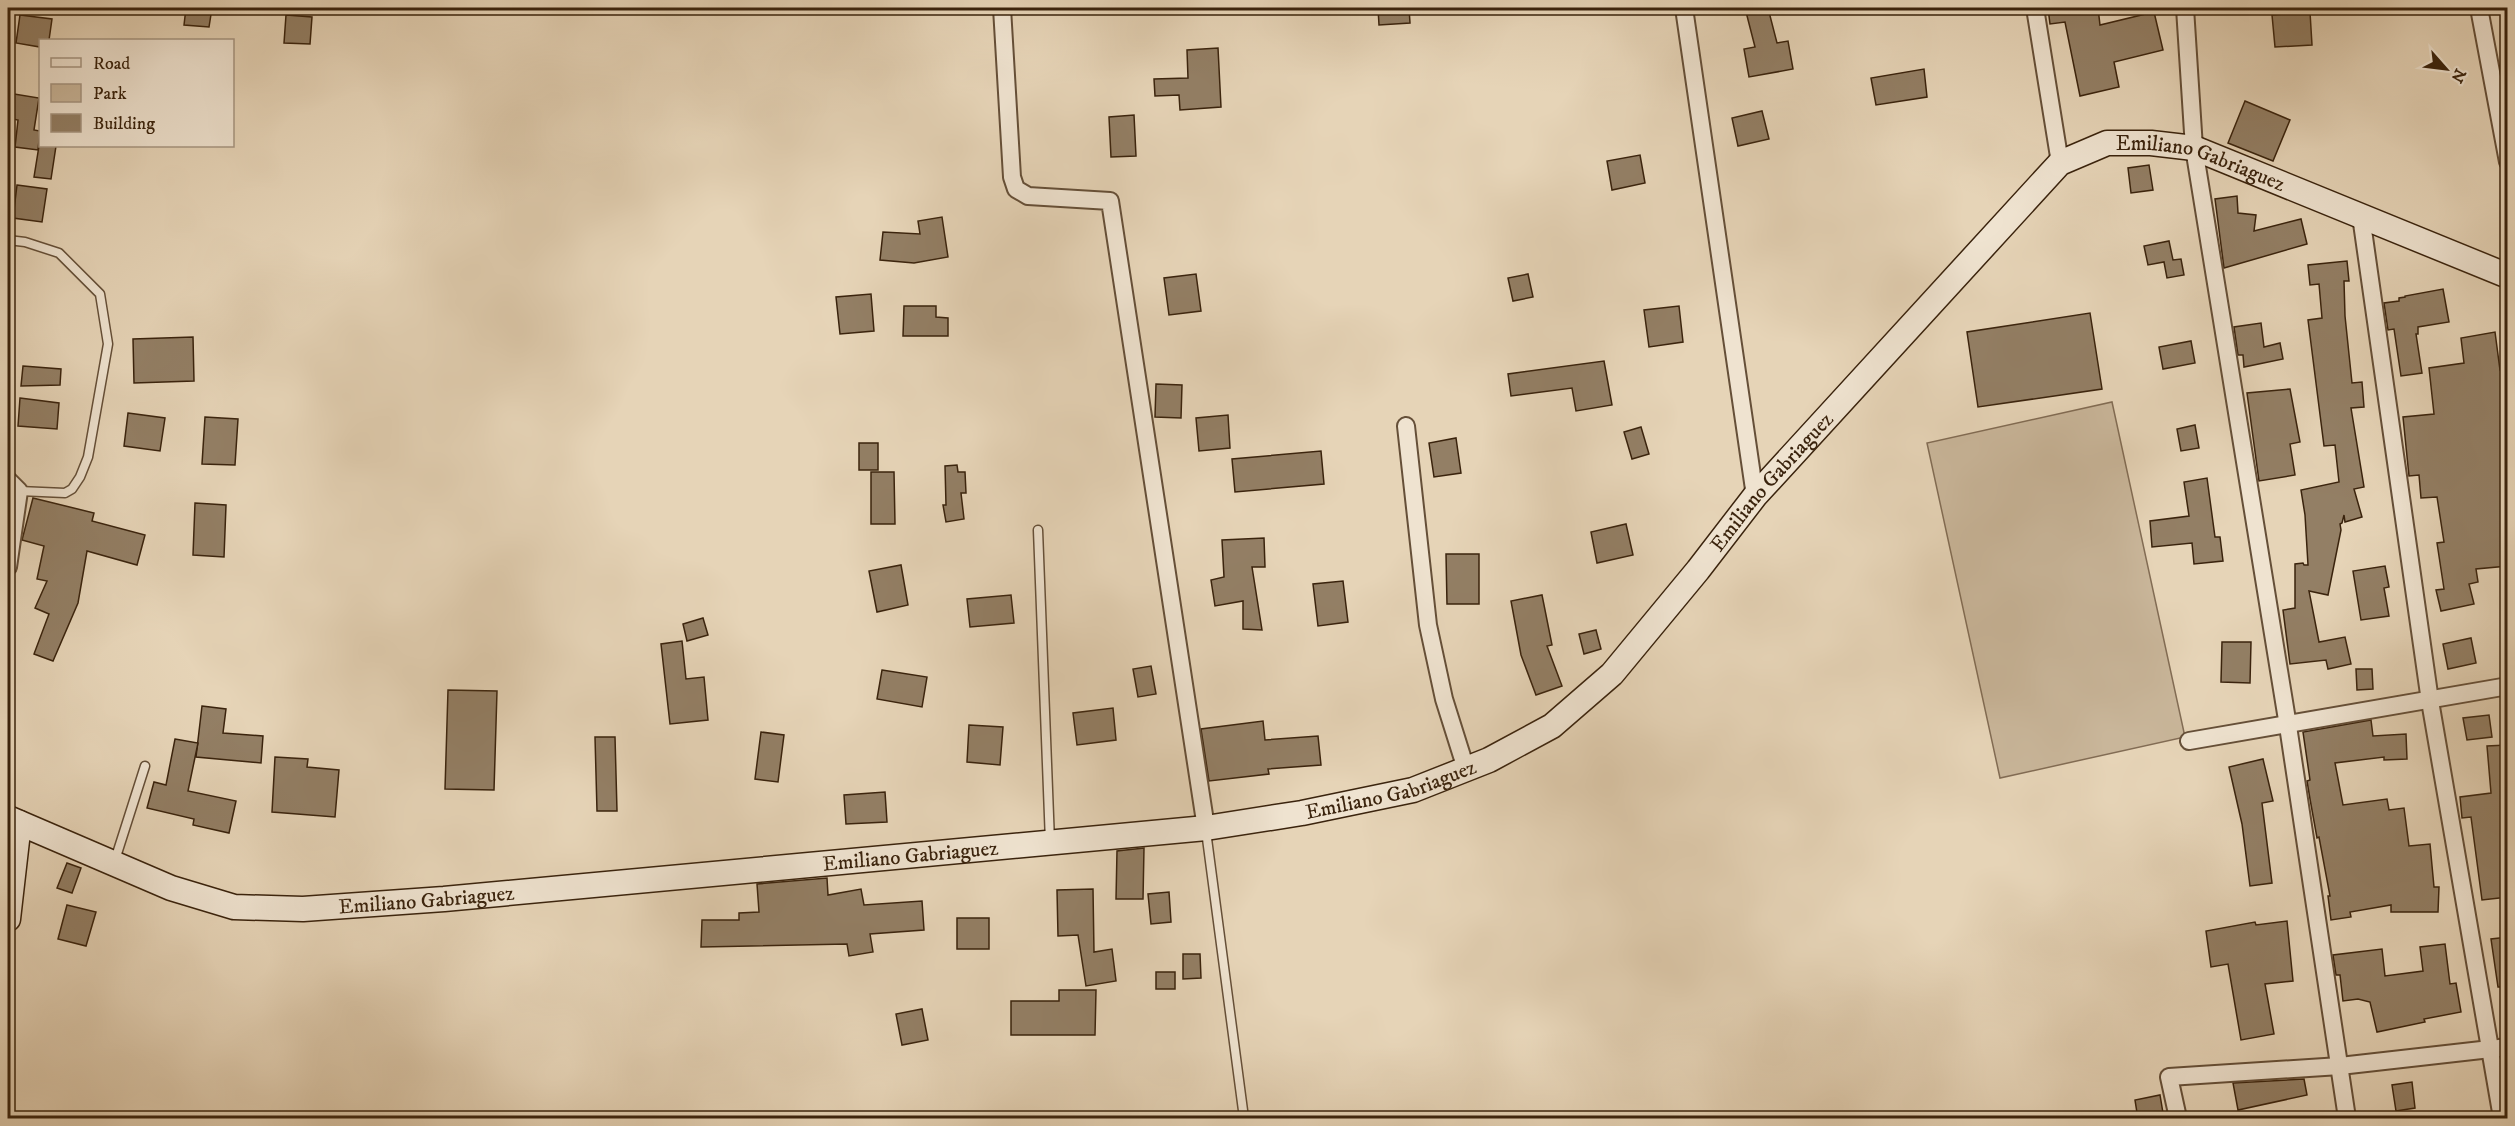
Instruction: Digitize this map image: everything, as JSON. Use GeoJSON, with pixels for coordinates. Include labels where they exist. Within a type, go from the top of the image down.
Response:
{"type":"FeatureCollection","features":[{"type":"Feature","properties":{"kind":"main road","name":"Emiliano Gabriaguez"},"geometry":{"type":"LineString","coordinates":[[14,821],[171,888],[234,907],[303,909],[444,899],[1206,828],[1302,813],[1413,790],[1489,760],[1552,726],[1612,674],[1698,570],[1755,496],[2061,163],[2107,143],[2151,143],[2194,148],[2508,276]]}},
{"type":"Feature","properties":{"kind":"main road"},"geometry":{"type":"LineString","coordinates":[[8,919],[14,821]]}},
{"type":"Feature","properties":{"kind":"street"},"geometry":{"type":"LineString","coordinates":[[1002,8],[1012,177],[1016,189],[1028,196],[1110,201],[1206,828]]}},
{"type":"Feature","properties":{"kind":"street"},"geometry":{"type":"LineString","coordinates":[[1684,8],[1755,496]]}},
{"type":"Feature","properties":{"kind":"street"},"geometry":{"type":"LineString","coordinates":[[2035,8],[2061,163]]}},
{"type":"Feature","properties":{"kind":"street"},"geometry":{"type":"LineString","coordinates":[[2185,8],[2194,148],[2288,726],[2347,1119]]}},
{"type":"Feature","properties":{"kind":"street"},"geometry":{"type":"LineString","coordinates":[[2479,8],[2508,162]]}},
{"type":"Feature","properties":{"kind":"street"},"geometry":{"type":"LineString","coordinates":[[2361,216],[2430,700],[2502,1119]]}},
{"type":"Feature","properties":{"kind":"street"},"geometry":{"type":"LineString","coordinates":[[1406,426],[1428,625],[1444,699],[1466,769]]}},
{"type":"Feature","properties":{"kind":"street"},"geometry":{"type":"LineString","coordinates":[[8,567],[13,486]]}},
{"type":"Feature","properties":{"kind":"street"},"geometry":{"type":"LineString","coordinates":[[2189,741],[2508,687]]}},
{"type":"Feature","properties":{"kind":"street"},"geometry":{"type":"LineString","coordinates":[[2178,1119],[2169,1077],[2340,1066],[2508,1047]]}},
{"type":"Feature","properties":{"kind":"lane"},"geometry":{"type":"LineString","coordinates":[[8,240],[26,242],[58,253],[100,294],[108,344],[88,457],[72,489],[65,493],[13,486]]}},
{"type":"Feature","properties":{"kind":"lane"},"geometry":{"type":"LineString","coordinates":[[1038,530],[1050,843]]}},
{"type":"Feature","properties":{"kind":"lane"},"geometry":{"type":"LineString","coordinates":[[114,864],[145,766]]}},
{"type":"Feature","properties":{"kind":"lane"},"geometry":{"type":"LineString","coordinates":[[1206,828],[1244,1119]]}},
{"type":"Feature","properties":{"kind":"green space"},"geometry":{"type":"Polygon","coordinates":[[[2112,402],[2185,737],[2000,778],[1927,443],[2112,402]]]}},
{"type":"Feature","properties":{"kind":"building"},"geometry":{"type":"Polygon","coordinates":[[[186,8],[212,8],[209,27],[184,25],[186,8]]]}},
{"type":"Feature","properties":{"kind":"building"},"geometry":{"type":"Polygon","coordinates":[[[1378,8],[1409,8],[1410,23],[1379,25],[1378,8]]]}},
{"type":"Feature","properties":{"kind":"building"},"geometry":{"type":"Polygon","coordinates":[[[1745,8],[1768,8],[1777,43],[1788,41],[1793,69],[1749,77],[1744,49],[1755,47],[1745,8]]]}},
{"type":"Feature","properties":{"kind":"building"},"geometry":{"type":"Polygon","coordinates":[[[2048,8],[2098,8],[2100,25],[2154,12],[2163,50],[2114,62],[2119,87],[2080,96],[2065,22],[2050,24],[2048,8]]]}},
{"type":"Feature","properties":{"kind":"building"},"geometry":{"type":"Polygon","coordinates":[[[2310,12],[2312,45],[2275,47],[2272,15],[2310,12]]]}},
{"type":"Feature","properties":{"kind":"building"},"geometry":{"type":"Polygon","coordinates":[[[20,15],[52,19],[49,39],[39,39],[39,47],[16,43],[20,15]]]}},
{"type":"Feature","properties":{"kind":"building"},"geometry":{"type":"Polygon","coordinates":[[[286,15],[312,17],[310,44],[284,43],[286,15]]]}},
{"type":"Feature","properties":{"kind":"building"},"geometry":{"type":"Polygon","coordinates":[[[1218,48],[1221,107],[1180,110],[1179,95],[1155,96],[1154,79],[1188,78],[1187,50],[1218,48]]]}},
{"type":"Feature","properties":{"kind":"building"},"geometry":{"type":"Polygon","coordinates":[[[1924,69],[1927,97],[1876,105],[1871,78],[1924,69]]]}},
{"type":"Feature","properties":{"kind":"building"},"geometry":{"type":"Polygon","coordinates":[[[8,93],[39,98],[34,130],[39,131],[38,150],[15,147],[18,120],[8,118],[8,93]]]}},
{"type":"Feature","properties":{"kind":"building"},"geometry":{"type":"Polygon","coordinates":[[[2245,101],[2290,120],[2273,161],[2228,143],[2245,101]]]}},
{"type":"Feature","properties":{"kind":"building"},"geometry":{"type":"Polygon","coordinates":[[[1762,111],[1769,139],[1738,146],[1732,118],[1762,111]]]}},
{"type":"Feature","properties":{"kind":"building"},"geometry":{"type":"Polygon","coordinates":[[[1134,115],[1136,156],[1111,157],[1109,117],[1134,115]]]}},
{"type":"Feature","properties":{"kind":"building"},"geometry":{"type":"Polygon","coordinates":[[[39,146],[56,147],[51,179],[34,177],[39,146]]]}},
{"type":"Feature","properties":{"kind":"building"},"geometry":{"type":"Polygon","coordinates":[[[1640,155],[1645,183],[1612,190],[1607,161],[1640,155]]]}},
{"type":"Feature","properties":{"kind":"building"},"geometry":{"type":"Polygon","coordinates":[[[2149,165],[2153,190],[2131,193],[2128,168],[2149,165]]]}},
{"type":"Feature","properties":{"kind":"building"},"geometry":{"type":"Polygon","coordinates":[[[17,185],[47,189],[42,222],[13,218],[17,185]]]}},
{"type":"Feature","properties":{"kind":"building"},"geometry":{"type":"Polygon","coordinates":[[[2237,196],[2238,213],[2256,215],[2254,231],[2301,219],[2307,244],[2224,268],[2215,199],[2237,196]]]}},
{"type":"Feature","properties":{"kind":"building"},"geometry":{"type":"Polygon","coordinates":[[[942,217],[948,257],[914,263],[880,260],[883,232],[920,234],[918,221],[942,217]]]}},
{"type":"Feature","properties":{"kind":"building"},"geometry":{"type":"Polygon","coordinates":[[[2169,241],[2173,260],[2181,259],[2184,275],[2167,278],[2164,262],[2148,265],[2144,246],[2169,241]]]}},
{"type":"Feature","properties":{"kind":"building"},"geometry":{"type":"Polygon","coordinates":[[[2347,261],[2349,281],[2344,281],[2345,316],[2352,383],[2362,382],[2364,407],[2351,408],[2364,487],[2354,489],[2362,517],[2345,522],[2344,515],[2340,524],[2341,530],[2328,595],[2309,591],[2319,642],[2345,637],[2351,664],[2328,669],[2326,660],[2290,664],[2283,610],[2295,608],[2295,564],[2308,565],[2301,490],[2339,482],[2335,445],[2324,446],[2308,320],[2322,318],[2319,284],[2310,285],[2308,265],[2347,261]]]}},
{"type":"Feature","properties":{"kind":"building"},"geometry":{"type":"Polygon","coordinates":[[[1196,274],[1201,311],[1169,315],[1164,278],[1196,274]]]}},
{"type":"Feature","properties":{"kind":"building"},"geometry":{"type":"Polygon","coordinates":[[[1528,274],[1533,297],[1513,301],[1508,278],[1528,274]]]}},
{"type":"Feature","properties":{"kind":"building"},"geometry":{"type":"Polygon","coordinates":[[[2443,289],[2449,322],[2418,327],[2418,334],[2416,334],[2422,373],[2401,376],[2394,329],[2388,330],[2384,303],[2399,301],[2399,298],[2405,296],[2443,289]]]}},
{"type":"Feature","properties":{"kind":"building"},"geometry":{"type":"Polygon","coordinates":[[[871,294],[874,331],[840,334],[836,297],[871,294]]]}},
{"type":"Feature","properties":{"kind":"building"},"geometry":{"type":"Polygon","coordinates":[[[904,306],[936,306],[936,317],[948,318],[948,336],[903,336],[904,306]]]}},
{"type":"Feature","properties":{"kind":"building"},"geometry":{"type":"Polygon","coordinates":[[[1679,306],[1683,342],[1649,347],[1644,310],[1679,306]]]}},
{"type":"Feature","properties":{"kind":"building"},"geometry":{"type":"Polygon","coordinates":[[[2090,313],[2102,389],[1978,407],[1967,332],[2090,313]]]}},
{"type":"Feature","properties":{"kind":"building"},"geometry":{"type":"Polygon","coordinates":[[[2261,323],[2264,347],[2280,343],[2283,359],[2244,367],[2243,355],[2238,355],[2234,327],[2261,323]]]}},
{"type":"Feature","properties":{"kind":"building"},"geometry":{"type":"Polygon","coordinates":[[[2495,332],[2500,370],[2508,369],[2508,394],[2505,395],[2505,455],[2508,455],[2508,480],[2503,480],[2505,521],[2508,520],[2508,566],[2476,569],[2478,582],[2469,584],[2474,604],[2441,611],[2436,590],[2444,589],[2437,543],[2444,542],[2437,497],[2421,498],[2419,475],[2409,476],[2403,417],[2434,414],[2429,368],[2464,363],[2461,338],[2495,332]]]}},
{"type":"Feature","properties":{"kind":"building"},"geometry":{"type":"Polygon","coordinates":[[[193,337],[194,381],[134,383],[133,339],[193,337]]]}},
{"type":"Feature","properties":{"kind":"building"},"geometry":{"type":"Polygon","coordinates":[[[2191,341],[2195,363],[2163,369],[2159,347],[2191,341]]]}},
{"type":"Feature","properties":{"kind":"building"},"geometry":{"type":"Polygon","coordinates":[[[1604,361],[1612,405],[1576,411],[1572,388],[1511,396],[1508,374],[1604,361]]]}},
{"type":"Feature","properties":{"kind":"building"},"geometry":{"type":"Polygon","coordinates":[[[23,366],[61,369],[60,385],[21,386],[23,366]]]}},
{"type":"Feature","properties":{"kind":"building"},"geometry":{"type":"Polygon","coordinates":[[[1156,384],[1182,385],[1181,418],[1155,417],[1156,384]]]}},
{"type":"Feature","properties":{"kind":"building"},"geometry":{"type":"Polygon","coordinates":[[[2290,389],[2300,442],[2290,444],[2295,475],[2259,481],[2247,393],[2290,389]]]}},
{"type":"Feature","properties":{"kind":"building"},"geometry":{"type":"Polygon","coordinates":[[[20,398],[59,403],[57,429],[18,426],[20,398]]]}},
{"type":"Feature","properties":{"kind":"building"},"geometry":{"type":"Polygon","coordinates":[[[128,413],[165,418],[160,451],[124,446],[128,413]]]}},
{"type":"Feature","properties":{"kind":"building"},"geometry":{"type":"Polygon","coordinates":[[[1228,415],[1230,448],[1199,451],[1196,418],[1228,415]]]}},
{"type":"Feature","properties":{"kind":"building"},"geometry":{"type":"Polygon","coordinates":[[[205,417],[238,419],[235,465],[202,464],[205,417]]]}},
{"type":"Feature","properties":{"kind":"building"},"geometry":{"type":"Polygon","coordinates":[[[2195,425],[2199,448],[2181,451],[2177,429],[2195,425]]]}},
{"type":"Feature","properties":{"kind":"building"},"geometry":{"type":"Polygon","coordinates":[[[1641,427],[1649,454],[1632,459],[1624,432],[1641,427]]]}},
{"type":"Feature","properties":{"kind":"building"},"geometry":{"type":"Polygon","coordinates":[[[1456,438],[1461,473],[1434,477],[1429,443],[1456,438]]]}},
{"type":"Feature","properties":{"kind":"building"},"geometry":{"type":"Polygon","coordinates":[[[859,443],[878,443],[878,470],[859,470],[859,443]]]}},
{"type":"Feature","properties":{"kind":"building"},"geometry":{"type":"Polygon","coordinates":[[[1321,451],[1324,484],[1235,492],[1232,459],[1321,451]]]}},
{"type":"Feature","properties":{"kind":"building"},"geometry":{"type":"Polygon","coordinates":[[[957,465],[958,472],[965,472],[966,493],[961,493],[964,519],[946,522],[943,505],[946,505],[945,466],[957,465]]]}},
{"type":"Feature","properties":{"kind":"building"},"geometry":{"type":"Polygon","coordinates":[[[871,472],[894,472],[895,524],[871,524],[871,472]]]}},
{"type":"Feature","properties":{"kind":"building"},"geometry":{"type":"Polygon","coordinates":[[[2207,478],[2215,537],[2220,537],[2223,561],[2194,564],[2192,543],[2152,547],[2150,521],[2189,516],[2184,482],[2207,478]]]}},
{"type":"Feature","properties":{"kind":"building"},"geometry":{"type":"Polygon","coordinates":[[[33,498],[94,513],[92,521],[145,535],[137,565],[87,551],[78,603],[53,661],[34,654],[49,614],[35,608],[47,581],[37,579],[44,546],[22,540],[33,498]]]}},
{"type":"Feature","properties":{"kind":"building"},"geometry":{"type":"Polygon","coordinates":[[[195,503],[226,505],[224,557],[193,555],[195,503]]]}},
{"type":"Feature","properties":{"kind":"building"},"geometry":{"type":"Polygon","coordinates":[[[1626,524],[1633,555],[1597,563],[1591,532],[1626,524]]]}},
{"type":"Feature","properties":{"kind":"building"},"geometry":{"type":"Polygon","coordinates":[[[1264,538],[1265,567],[1252,567],[1262,630],[1243,629],[1243,601],[1215,606],[1211,580],[1224,577],[1222,540],[1264,538]]]}},
{"type":"Feature","properties":{"kind":"building"},"geometry":{"type":"Polygon","coordinates":[[[1446,554],[1479,554],[1479,604],[1447,604],[1446,554]]]}},
{"type":"Feature","properties":{"kind":"building"},"geometry":{"type":"Polygon","coordinates":[[[901,565],[908,605],[877,612],[869,571],[901,565]]]}},
{"type":"Feature","properties":{"kind":"building"},"geometry":{"type":"Polygon","coordinates":[[[2385,566],[2389,587],[2384,588],[2389,616],[2361,620],[2353,571],[2385,566]]]}},
{"type":"Feature","properties":{"kind":"building"},"geometry":{"type":"Polygon","coordinates":[[[1343,581],[1348,622],[1318,626],[1313,584],[1343,581]]]}},
{"type":"Feature","properties":{"kind":"building"},"geometry":{"type":"Polygon","coordinates":[[[1011,595],[1014,623],[970,627],[967,599],[1011,595]]]}},
{"type":"Feature","properties":{"kind":"building"},"geometry":{"type":"Polygon","coordinates":[[[1542,595],[1552,645],[1547,646],[1562,686],[1536,695],[1521,655],[1511,601],[1542,595]]]}},
{"type":"Feature","properties":{"kind":"building"},"geometry":{"type":"Polygon","coordinates":[[[703,618],[708,635],[687,641],[683,624],[703,618]]]}},
{"type":"Feature","properties":{"kind":"building"},"geometry":{"type":"Polygon","coordinates":[[[1596,630],[1601,649],[1584,654],[1579,634],[1596,630]]]}},
{"type":"Feature","properties":{"kind":"building"},"geometry":{"type":"Polygon","coordinates":[[[2471,638],[2476,663],[2448,669],[2443,644],[2471,638]]]}},
{"type":"Feature","properties":{"kind":"building"},"geometry":{"type":"Polygon","coordinates":[[[682,641],[686,679],[704,677],[708,720],[670,724],[661,644],[682,641]]]}},
{"type":"Feature","properties":{"kind":"building"},"geometry":{"type":"Polygon","coordinates":[[[2222,642],[2251,642],[2250,683],[2221,682],[2222,642]]]}},
{"type":"Feature","properties":{"kind":"building"},"geometry":{"type":"Polygon","coordinates":[[[1151,666],[1156,694],[1138,697],[1133,669],[1151,666]]]}},
{"type":"Feature","properties":{"kind":"building"},"geometry":{"type":"Polygon","coordinates":[[[2356,669],[2372,669],[2373,689],[2357,690],[2356,669]]]}},
{"type":"Feature","properties":{"kind":"building"},"geometry":{"type":"Polygon","coordinates":[[[882,670],[927,677],[922,707],[877,699],[882,670]]]}},
{"type":"Feature","properties":{"kind":"building"},"geometry":{"type":"Polygon","coordinates":[[[448,690],[497,691],[494,790],[445,789],[448,690]]]}},
{"type":"Feature","properties":{"kind":"building"},"geometry":{"type":"Polygon","coordinates":[[[202,706],[226,709],[223,733],[263,736],[261,763],[196,757],[202,706]]]}},
{"type":"Feature","properties":{"kind":"building"},"geometry":{"type":"Polygon","coordinates":[[[1113,708],[1116,740],[1077,745],[1073,713],[1113,708]]]}},
{"type":"Feature","properties":{"kind":"building"},"geometry":{"type":"Polygon","coordinates":[[[2489,715],[2492,737],[2467,740],[2463,718],[2489,715]]]}},
{"type":"Feature","properties":{"kind":"building"},"geometry":{"type":"Polygon","coordinates":[[[2371,720],[2373,736],[2406,734],[2407,759],[2384,760],[2384,757],[2335,763],[2343,805],[2387,799],[2389,810],[2404,808],[2409,846],[2430,844],[2434,887],[2439,887],[2438,912],[2391,912],[2391,905],[2350,912],[2351,917],[2331,920],[2328,896],[2330,896],[2307,781],[2310,780],[2303,732],[2371,720]]]}},
{"type":"Feature","properties":{"kind":"building"},"geometry":{"type":"Polygon","coordinates":[[[1263,721],[1265,740],[1318,736],[1321,765],[1268,769],[1269,774],[1209,781],[1201,729],[1263,721]]]}},
{"type":"Feature","properties":{"kind":"building"},"geometry":{"type":"Polygon","coordinates":[[[969,725],[1003,727],[1000,765],[967,762],[969,725]]]}},
{"type":"Feature","properties":{"kind":"building"},"geometry":{"type":"Polygon","coordinates":[[[761,732],[784,735],[778,782],[755,779],[761,732]]]}},
{"type":"Feature","properties":{"kind":"building"},"geometry":{"type":"Polygon","coordinates":[[[595,737],[615,737],[617,811],[597,811],[595,737]]]}},
{"type":"Feature","properties":{"kind":"building"},"geometry":{"type":"Polygon","coordinates":[[[175,739],[198,743],[188,791],[236,801],[229,833],[193,825],[194,819],[147,808],[154,782],[166,785],[175,739]]]}},
{"type":"Feature","properties":{"kind":"building"},"geometry":{"type":"Polygon","coordinates":[[[2507,745],[2508,897],[2482,900],[2471,817],[2462,818],[2460,797],[2491,793],[2487,746],[2507,745]]]}},
{"type":"Feature","properties":{"kind":"building"},"geometry":{"type":"Polygon","coordinates":[[[275,757],[308,759],[307,767],[339,770],[335,817],[272,812],[275,757]]]}},
{"type":"Feature","properties":{"kind":"building"},"geometry":{"type":"Polygon","coordinates":[[[2263,759],[2273,801],[2262,803],[2272,883],[2250,886],[2242,824],[2229,767],[2263,759]]]}},
{"type":"Feature","properties":{"kind":"building"},"geometry":{"type":"Polygon","coordinates":[[[885,792],[887,822],[846,824],[844,795],[885,792]]]}},
{"type":"Feature","properties":{"kind":"building"},"geometry":{"type":"Polygon","coordinates":[[[1144,848],[1143,899],[1116,899],[1117,851],[1144,848]]]}},
{"type":"Feature","properties":{"kind":"building"},"geometry":{"type":"Polygon","coordinates":[[[67,863],[81,868],[72,893],[57,888],[67,863]]]}},
{"type":"Feature","properties":{"kind":"building"},"geometry":{"type":"Polygon","coordinates":[[[827,878],[828,895],[861,889],[864,905],[922,901],[924,930],[870,934],[873,952],[849,956],[847,944],[701,947],[702,920],[739,920],[739,913],[759,912],[757,884],[827,878]]]}},
{"type":"Feature","properties":{"kind":"building"},"geometry":{"type":"Polygon","coordinates":[[[1093,889],[1094,952],[1112,949],[1116,981],[1086,986],[1078,935],[1058,936],[1057,890],[1093,889]]]}},
{"type":"Feature","properties":{"kind":"building"},"geometry":{"type":"Polygon","coordinates":[[[1169,892],[1171,922],[1151,924],[1148,894],[1169,892]]]}},
{"type":"Feature","properties":{"kind":"building"},"geometry":{"type":"Polygon","coordinates":[[[67,905],[96,912],[86,946],[58,939],[67,905]]]}},
{"type":"Feature","properties":{"kind":"building"},"geometry":{"type":"Polygon","coordinates":[[[957,918],[989,918],[989,949],[957,949],[957,918]]]}},
{"type":"Feature","properties":{"kind":"building"},"geometry":{"type":"Polygon","coordinates":[[[2287,921],[2293,981],[2265,984],[2274,1034],[2241,1040],[2228,964],[2211,967],[2206,931],[2255,922],[2256,925],[2287,921]]]}},
{"type":"Feature","properties":{"kind":"building"},"geometry":{"type":"Polygon","coordinates":[[[2508,937],[2508,987],[2498,987],[2491,939],[2508,937]]]}},
{"type":"Feature","properties":{"kind":"building"},"geometry":{"type":"Polygon","coordinates":[[[2445,944],[2450,984],[2456,983],[2461,1012],[2377,1032],[2370,1002],[2358,999],[2343,1001],[2340,975],[2336,975],[2333,955],[2382,949],[2385,976],[2423,971],[2420,947],[2445,944]]]}},
{"type":"Feature","properties":{"kind":"building"},"geometry":{"type":"Polygon","coordinates":[[[1183,954],[1200,954],[1201,978],[1183,979],[1183,954]]]}},
{"type":"Feature","properties":{"kind":"building"},"geometry":{"type":"Polygon","coordinates":[[[1156,972],[1175,972],[1175,989],[1156,989],[1156,972]]]}},
{"type":"Feature","properties":{"kind":"building"},"geometry":{"type":"Polygon","coordinates":[[[1059,990],[1096,990],[1095,1035],[1011,1035],[1011,1001],[1059,1001],[1059,990]]]}},
{"type":"Feature","properties":{"kind":"building"},"geometry":{"type":"Polygon","coordinates":[[[922,1009],[928,1040],[902,1045],[896,1014],[922,1009]]]}},
{"type":"Feature","properties":{"kind":"building"},"geometry":{"type":"Polygon","coordinates":[[[2304,1079],[2307,1095],[2238,1110],[2233,1083],[2304,1079]]]}},
{"type":"Feature","properties":{"kind":"building"},"geometry":{"type":"Polygon","coordinates":[[[2412,1082],[2415,1108],[2396,1111],[2392,1085],[2412,1082]]]}},
{"type":"Feature","properties":{"kind":"building"},"geometry":{"type":"Polygon","coordinates":[[[2160,1095],[2164,1119],[2138,1119],[2135,1100],[2160,1095]]]}}]}
